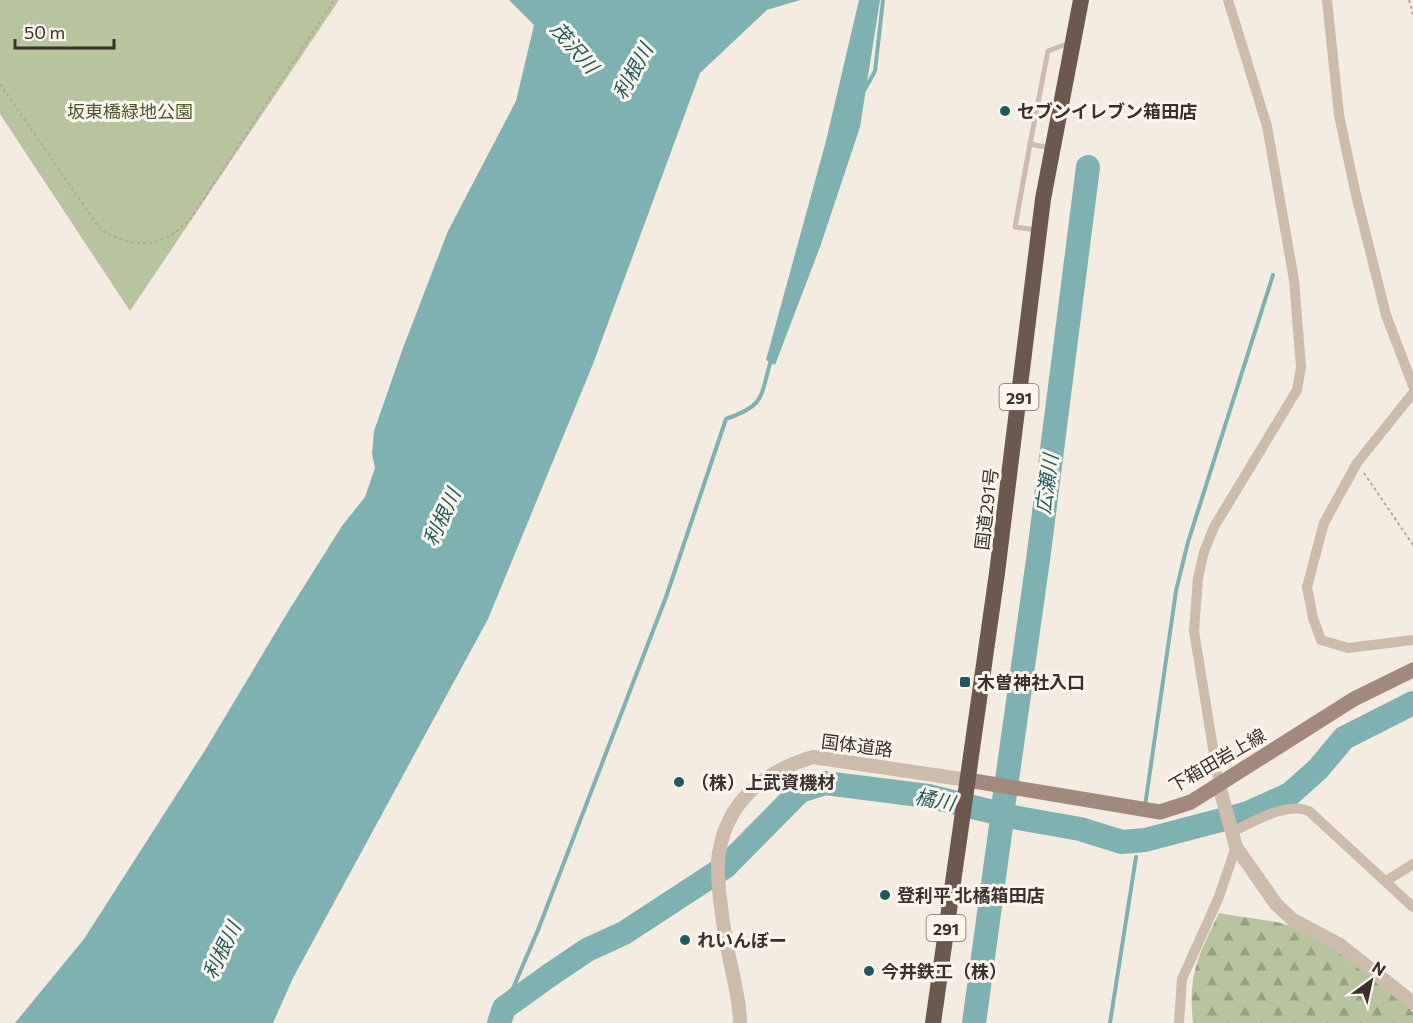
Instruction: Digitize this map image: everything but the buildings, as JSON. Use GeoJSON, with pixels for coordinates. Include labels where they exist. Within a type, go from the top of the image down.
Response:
{"type":"FeatureCollection","features":[{"type":"Feature","properties":{"kind":"highway","name":"国道291号"},"geometry":{"type":"LineString","coordinates":[[933,1023],[997,573],[1040,231],[1081,0]]}},
{"type":"Feature","properties":{"kind":"main road","name":"下箱田岩上線"},"geometry":{"type":"LineString","coordinates":[[967,788],[993,784],[1131,809],[1160,812],[1191,802],[1354,699],[1413,670]]}},
{"type":"Feature","properties":{"kind":"street"},"geometry":{"type":"LineString","coordinates":[[1228,0],[1267,126],[1294,280],[1301,367],[1297,390],[1214,527],[1204,552],[1198,578],[1194,631],[1222,805],[1236,847],[1276,904],[1293,920],[1340,945],[1413,1003]]}},
{"type":"Feature","properties":{"kind":"street"},"geometry":{"type":"LineString","coordinates":[[1327,0],[1339,115],[1356,195],[1386,315],[1413,386]]}},
{"type":"Feature","properties":{"kind":"street"},"geometry":{"type":"LineString","coordinates":[[1413,393],[1357,463],[1324,523],[1307,586],[1313,618],[1321,640],[1348,648],[1413,640]]}},
{"type":"Feature","properties":{"kind":"street","name":"国体道路"},"geometry":{"type":"LineString","coordinates":[[740,1023],[721,893],[718,855],[727,828],[756,785],[789,764],[813,757],[967,788]]}},
{"type":"Feature","properties":{"kind":"street"},"geometry":{"type":"LineString","coordinates":[[1230,830],[1286,809],[1299,807],[1309,811],[1413,907]]}},
{"type":"Feature","properties":{"kind":"street"},"geometry":{"type":"LineString","coordinates":[[1179,1023],[1182,979],[1218,899],[1236,847]]}},
{"type":"Feature","properties":{"kind":"street"},"geometry":{"type":"LineString","coordinates":[[1386,881],[1413,864]]}},
{"type":"Feature","properties":{"kind":"lane"},"geometry":{"type":"LineString","coordinates":[[1040,231],[1015,226],[1048,51],[1073,42]]}},
{"type":"Feature","properties":{"kind":"lane"},"geometry":{"type":"LineString","coordinates":[[1030,144],[1053,148]]}},
{"type":"Feature","properties":{"kind":"path"},"geometry":{"type":"LineString","coordinates":[[0,84],[100,229],[116,239],[136,245],[162,240],[180,230],[191,218],[333,0]]}},
{"type":"Feature","properties":{"kind":"path"},"geometry":{"type":"LineString","coordinates":[[1409,0],[1413,13]]}},
{"type":"Feature","properties":{"kind":"path"},"geometry":{"type":"LineString","coordinates":[[1357,463],[1413,545]]}},
{"type":"Feature","properties":{"kind":"green space","name":"坂東橋緑地公園"},"geometry":{"type":"Polygon","coordinates":[[[0,0],[339,0],[130,311],[0,114],[0,0]]]}},
{"type":"Feature","properties":{"kind":"green space"},"geometry":{"type":"Polygon","coordinates":[[[1219,913],[1284,924],[1334,949],[1373,976],[1404,1002],[1413,1013],[1413,1023],[1193,1023],[1193,978],[1200,954],[1219,913]]]}},
{"type":"Feature","properties":{"kind":"water"},"geometry":{"type":"Polygon","coordinates":[[[509,0],[800,0],[767,10],[700,73],[593,364],[488,619],[293,978],[273,1023],[15,1023],[84,939],[207,747],[342,526],[365,497],[375,468],[372,454],[374,431],[403,348],[448,231],[516,101],[534,25],[509,0]]]}},
{"type":"Feature","properties":{"kind":"water"},"geometry":{"type":"Polygon","coordinates":[[[859,0],[880,0],[860,127],[820,247],[775,365],[766,360],[826,141],[859,0]]]}},
{"type":"Feature","properties":{"kind":"waterway"},"geometry":{"type":"LineString","coordinates":[[865,89],[875,71],[883,0]]}},
{"type":"Feature","properties":{"kind":"waterway","name":"広瀬川"},"geometry":{"type":"LineString","coordinates":[[1004,801],[1038,560],[1088,167]]}},
{"type":"Feature","properties":{"kind":"waterway"},"geometry":{"type":"LineString","coordinates":[[1145,806],[1176,591],[1188,542],[1273,275]]}},
{"type":"Feature","properties":{"kind":"waterway"},"geometry":{"type":"LineString","coordinates":[[502,1014],[538,930],[666,597],[726,419],[755,404],[762,391],[771,360]]}},
{"type":"Feature","properties":{"kind":"waterway","name":"橘川"},"geometry":{"type":"LineString","coordinates":[[499,1023],[504,1008],[550,975],[587,950],[624,933],[725,867],[800,791],[825,783],[928,796],[1018,818],[1080,829],[1122,842],[1145,840],[1248,813],[1290,794],[1318,769],[1344,738],[1413,703]]}},
{"type":"Feature","properties":{"kind":"waterway","name":"広瀬川"},"geometry":{"type":"LineString","coordinates":[[974,1023],[1001,826]]}},
{"type":"Feature","properties":{"kind":"waterway"},"geometry":{"type":"LineString","coordinates":[[1110,1023],[1136,857]]}},
{"type":"Feature","properties":{"kind":"place","name":"セブンイレブン箱田店"},"geometry":{"type":"Point","coordinates":[1005,111]}},
{"type":"Feature","properties":{"kind":"place","name":"木曽神社入口"},"geometry":{"type":"Point","coordinates":[965,682]}},
{"type":"Feature","properties":{"kind":"place","name":"（株）上武資機材"},"geometry":{"type":"Point","coordinates":[679,782]}},
{"type":"Feature","properties":{"kind":"place","name":"登利平 北橘箱田店"},"geometry":{"type":"Point","coordinates":[885,895]}},
{"type":"Feature","properties":{"kind":"place","name":"れいんぼー"},"geometry":{"type":"Point","coordinates":[685,940]}},
{"type":"Feature","properties":{"kind":"place","name":"今井鉄工（株）"},"geometry":{"type":"Point","coordinates":[869,971]}},
{"type":"Feature","properties":{"kind":"water label","name":"茂沢川"},"geometry":{"type":"Point","coordinates":[575,47]}},
{"type":"Feature","properties":{"kind":"water label","name":"利根川"},"geometry":{"type":"Point","coordinates":[632,71]}},
{"type":"Feature","properties":{"kind":"water label","name":"利根川"},"geometry":{"type":"Point","coordinates":[441,517]}},
{"type":"Feature","properties":{"kind":"water label","name":"利根川"},"geometry":{"type":"Point","coordinates":[221,950]}}]}
